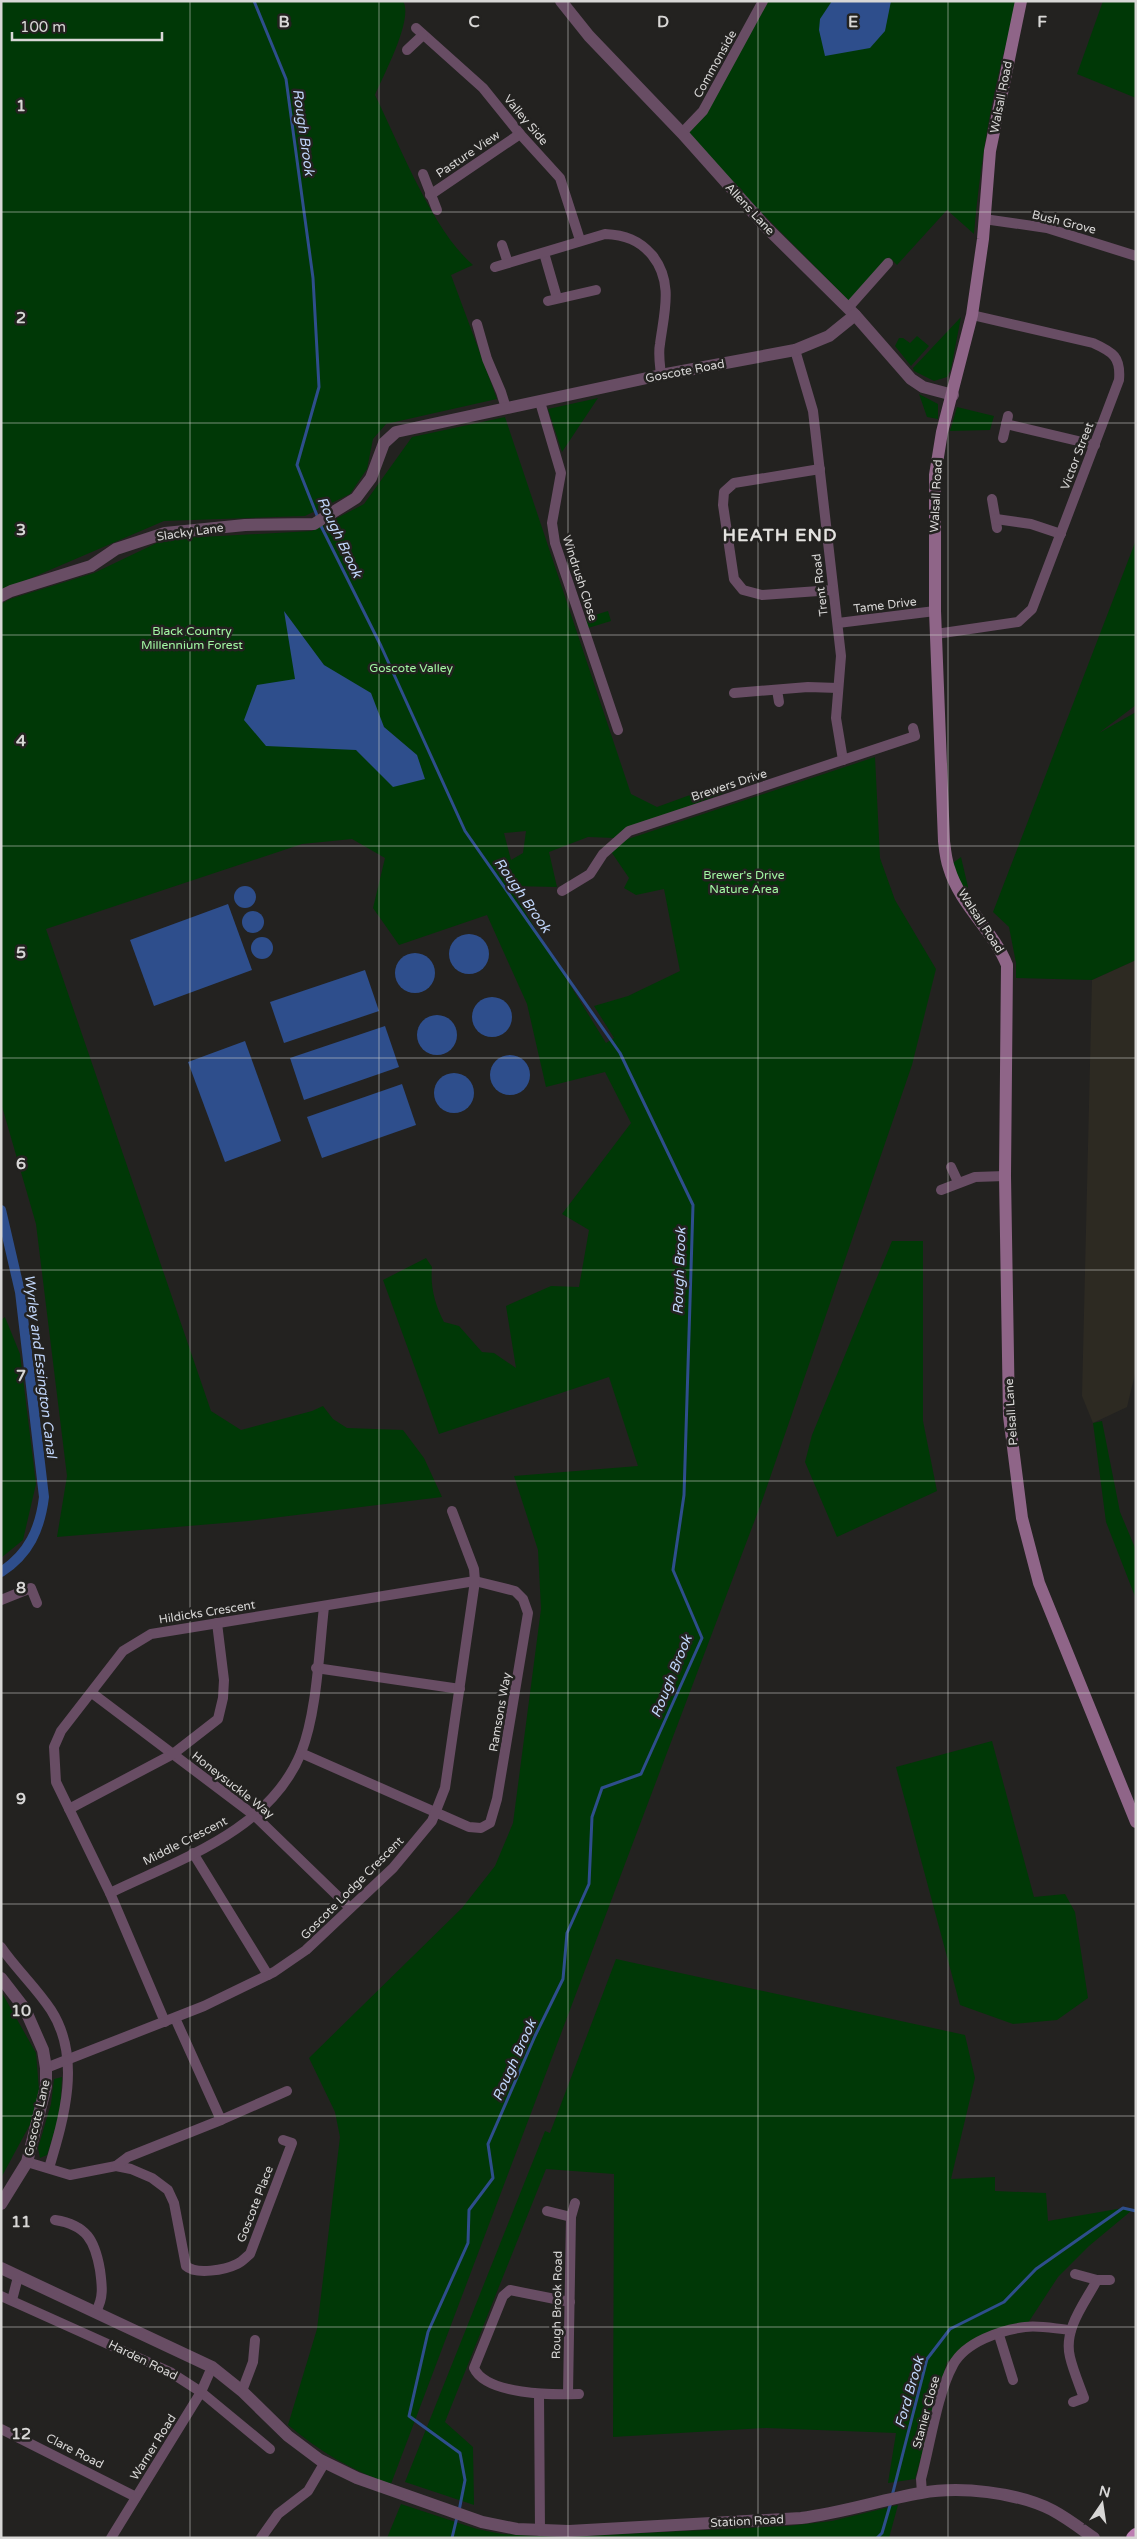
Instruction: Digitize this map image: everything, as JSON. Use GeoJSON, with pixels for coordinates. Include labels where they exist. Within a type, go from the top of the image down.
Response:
{"type":"FeatureCollection","features":[{"type":"Feature","properties":{"kind":"highway"},"geometry":{"type":"LineString","coordinates":[[1133,2538],[1136,2535]]}},
{"type":"Feature","properties":{"kind":"main road","name":"Walsall Road"},"geometry":{"type":"LineString","coordinates":[[1008,981],[1007,964],[996,942],[966,901],[949,869],[944,841],[935,611],[935,475],[942,432],[972,315],[990,151],[1021,1]]}},
{"type":"Feature","properties":{"kind":"main road","name":"Pelsall Lane"},"geometry":{"type":"LineString","coordinates":[[1008,981],[1005,1176],[1009,1416],[1022,1518],[1039,1583],[1136,1822]]}},
{"type":"Feature","properties":{"kind":"street","name":"Allens Lane"},"geometry":{"type":"LineString","coordinates":[[561,1],[589,36],[682,133],[765,226],[852,311],[911,380],[932,390],[953,395]]}},
{"type":"Feature","properties":{"kind":"street","name":"Commonside"},"geometry":{"type":"LineString","coordinates":[[682,133],[703,111],[763,1]]}},
{"type":"Feature","properties":{"kind":"street","name":"Valley Side"},"geometry":{"type":"LineString","coordinates":[[407,50],[420,32],[483,88],[520,134],[560,178],[580,240]]}},
{"type":"Feature","properties":{"kind":"street","name":"Pasture View"},"geometry":{"type":"LineString","coordinates":[[430,195],[520,134]]}},
{"type":"Feature","properties":{"kind":"street","name":"Pasture View"},"geometry":{"type":"LineString","coordinates":[[423,174],[437,210]]}},
{"type":"Feature","properties":{"kind":"street","name":"Bush Grove"},"geometry":{"type":"LineString","coordinates":[[984,219],[1047,228],[1136,256]]}},
{"type":"Feature","properties":{"kind":"street"},"geometry":{"type":"LineString","coordinates":[[495,267],[605,234],[623,235],[643,245],[659,264],[666,287],[666,309],[659,346],[661,375]]}},
{"type":"Feature","properties":{"kind":"street"},"geometry":{"type":"LineString","coordinates":[[502,244],[508,263]]}},
{"type":"Feature","properties":{"kind":"street"},"geometry":{"type":"LineString","coordinates":[[544,253],[552,299],[596,290]]}},
{"type":"Feature","properties":{"kind":"street"},"geometry":{"type":"LineString","coordinates":[[852,311],[888,264]]}},
{"type":"Feature","properties":{"kind":"street","name":"Goscote Road"},"geometry":{"type":"LineString","coordinates":[[329,515],[356,498],[371,478],[384,443],[396,432],[661,375],[795,350],[829,336],[852,311]]}},
{"type":"Feature","properties":{"kind":"street","name":"Victor Street"},"geometry":{"type":"LineString","coordinates":[[936,634],[1018,622],[1032,609],[1119,380],[1120,368],[1116,358],[1110,351],[1093,343],[972,315]]}},
{"type":"Feature","properties":{"kind":"street"},"geometry":{"type":"LineString","coordinates":[[476,324],[487,359],[502,392],[506,408]]}},
{"type":"Feature","properties":{"kind":"street","name":"Trent Road"},"geometry":{"type":"LineString","coordinates":[[795,350],[813,411],[838,623],[841,656],[836,718],[843,760]]}},
{"type":"Feature","properties":{"kind":"street","name":"Windrush Close"},"geometry":{"type":"LineString","coordinates":[[540,402],[561,473],[553,505],[552,526],[555,543],[618,730]]}},
{"type":"Feature","properties":{"kind":"street"},"geometry":{"type":"LineString","coordinates":[[1003,438],[1007,420],[1095,445]]}},
{"type":"Feature","properties":{"kind":"street"},"geometry":{"type":"LineString","coordinates":[[820,470],[734,483],[724,492],[723,505],[734,578],[743,590],[762,595],[833,590]]}},
{"type":"Feature","properties":{"kind":"street"},"geometry":{"type":"LineString","coordinates":[[992,499],[996,524],[1031,524],[1061,534]]}},
{"type":"Feature","properties":{"kind":"street","name":"Slacky Lane"},"geometry":{"type":"LineString","coordinates":[[1,596],[11,591],[91,566],[116,549],[165,533],[245,525],[314,524],[329,515]]}},
{"type":"Feature","properties":{"kind":"street","name":"Tame Drive"},"geometry":{"type":"LineString","coordinates":[[838,623],[935,611]]}},
{"type":"Feature","properties":{"kind":"street"},"geometry":{"type":"LineString","coordinates":[[734,693],[838,688]]}},
{"type":"Feature","properties":{"kind":"street"},"geometry":{"type":"LineString","coordinates":[[777,690],[779,702]]}},
{"type":"Feature","properties":{"kind":"street","name":"Brewers Drive"},"geometry":{"type":"LineString","coordinates":[[562,891],[590,874],[603,854],[628,831],[915,736],[913,728]]}},
{"type":"Feature","properties":{"kind":"street"},"geometry":{"type":"LineString","coordinates":[[951,1167],[958,1182]]}},
{"type":"Feature","properties":{"kind":"street"},"geometry":{"type":"LineString","coordinates":[[940,1190],[975,1177],[1005,1176]]}},
{"type":"Feature","properties":{"kind":"street","name":"Goscote Lodge Crescent"},"geometry":{"type":"LineString","coordinates":[[46,2068],[170,2020],[268,1975],[306,1950],[393,1868],[418,1840],[436,1812],[445,1788],[475,1581],[474,1569],[452,1511]]}},
{"type":"Feature","properties":{"kind":"street","name":"Hildicks Crescent"},"geometry":{"type":"LineString","coordinates":[[221,2120],[170,2020],[56,1782],[54,1747],[61,1731],[123,1651],[136,1641],[152,1634],[475,1581]]}},
{"type":"Feature","properties":{"kind":"street","name":"Ramsons Way"},"geometry":{"type":"LineString","coordinates":[[436,1812],[469,1828],[481,1828],[490,1824],[497,1799],[519,1672],[528,1613],[524,1599],[515,1591],[475,1581]]}},
{"type":"Feature","properties":{"kind":"street"},"geometry":{"type":"LineString","coordinates":[[1,1600],[31,1588],[37,1603]]}},
{"type":"Feature","properties":{"kind":"street","name":"Middle Crescent"},"geometry":{"type":"LineString","coordinates":[[110,1893],[222,1838],[255,1816],[281,1790],[301,1752],[311,1711],[324,1607]]}},
{"type":"Feature","properties":{"kind":"street"},"geometry":{"type":"LineString","coordinates":[[69,1809],[173,1754],[218,1719],[223,1698],[224,1680],[217,1623]]}},
{"type":"Feature","properties":{"kind":"street"},"geometry":{"type":"LineString","coordinates":[[316,1668],[460,1689]]}},
{"type":"Feature","properties":{"kind":"street","name":"Honeysuckle Way"},"geometry":{"type":"LineString","coordinates":[[92,1693],[255,1816],[350,1908]]}},
{"type":"Feature","properties":{"kind":"street"},"geometry":{"type":"LineString","coordinates":[[301,1752],[436,1812]]}},
{"type":"Feature","properties":{"kind":"street"},"geometry":{"type":"LineString","coordinates":[[193,1853],[268,1975]]}},
{"type":"Feature","properties":{"kind":"street","name":"Goscote Lane"},"geometry":{"type":"LineString","coordinates":[[1,1947],[52,2011],[60,2030],[68,2061],[64,2115],[49,2168]]}},
{"type":"Feature","properties":{"kind":"street","name":"Goscote Lane"},"geometry":{"type":"LineString","coordinates":[[1,1978],[25,2009],[42,2050],[46,2068],[46,2086],[27,2162],[1,2204]]}},
{"type":"Feature","properties":{"kind":"street"},"geometry":{"type":"LineString","coordinates":[[116,2166],[128,2157],[221,2120],[286,2091]]}},
{"type":"Feature","properties":{"kind":"street","name":"Goscote Place"},"geometry":{"type":"LineString","coordinates":[[27,2162],[70,2175],[116,2166],[131,2169],[152,2178],[168,2190],[174,2203],[186,2266],[191,2271],[205,2271],[238,2264],[250,2254],[292,2143],[283,2140]]}},
{"type":"Feature","properties":{"kind":"street","name":"Rough Brook Road"},"geometry":{"type":"LineString","coordinates":[[570,2302],[542,2298],[510,2290],[504,2296],[474,2368],[483,2379],[507,2388],[539,2394],[573,2394],[570,2302],[571,2217],[575,2203]]}},
{"type":"Feature","properties":{"kind":"street"},"geometry":{"type":"LineString","coordinates":[[547,2211],[571,2217]]}},
{"type":"Feature","properties":{"kind":"street"},"geometry":{"type":"LineString","coordinates":[[55,2220],[67,2222],[81,2229],[96,2248],[103,2287],[101,2303],[96,2311]]}},
{"type":"Feature","properties":{"kind":"street","name":"Harden Road"},"geometry":{"type":"LineString","coordinates":[[1,2268],[212,2367],[242,2391],[288,2436],[325,2462],[357,2478],[392,2490]]}},
{"type":"Feature","properties":{"kind":"street"},"geometry":{"type":"LineString","coordinates":[[1075,2274],[1097,2280],[1110,2280]]}},
{"type":"Feature","properties":{"kind":"street","name":"Harden Road"},"geometry":{"type":"LineString","coordinates":[[1,2275],[18,2277]]}},
{"type":"Feature","properties":{"kind":"street"},"geometry":{"type":"LineString","coordinates":[[12,2300],[18,2277]]}},
{"type":"Feature","properties":{"kind":"street"},"geometry":{"type":"LineString","coordinates":[[1073,2402],[1084,2398],[1069,2355],[1071,2330],[1097,2280]]}},
{"type":"Feature","properties":{"kind":"street","name":"Harden Road"},"geometry":{"type":"LineString","coordinates":[[1,2296],[170,2372],[201,2392],[270,2449]]}},
{"type":"Feature","properties":{"kind":"street","name":"Stanier Close"},"geometry":{"type":"LineString","coordinates":[[922,2492],[921,2479],[943,2393],[953,2364],[968,2348],[1025,2327],[1071,2330]]}},
{"type":"Feature","properties":{"kind":"street"},"geometry":{"type":"LineString","coordinates":[[999,2335],[1013,2380]]}},
{"type":"Feature","properties":{"kind":"street"},"geometry":{"type":"LineString","coordinates":[[242,2391],[253,2362],[255,2340]]}},
{"type":"Feature","properties":{"kind":"street","name":"Warner Road"},"geometry":{"type":"LineString","coordinates":[[111,2538],[201,2392],[212,2367]]}},
{"type":"Feature","properties":{"kind":"street"},"geometry":{"type":"LineString","coordinates":[[539,2394],[540,2531]]}},
{"type":"Feature","properties":{"kind":"street","name":"Clare Road"},"geometry":{"type":"LineString","coordinates":[[1,2429],[136,2497]]}},
{"type":"Feature","properties":{"kind":"street"},"geometry":{"type":"LineString","coordinates":[[261,2538],[278,2514],[308,2491],[325,2462]]}},
{"type":"Feature","properties":{"kind":"street","name":"Station Road"},"geometry":{"type":"LineString","coordinates":[[392,2490],[495,2526],[540,2531],[801,2518],[834,2513],[922,2492],[949,2489],[976,2491],[1028,2502],[1051,2510],[1073,2522],[1094,2538]]}},
{"type":"Feature","properties":{"kind":"shaded area"},"geometry":{"type":"Polygon","coordinates":[[[1136,960],[1136,1370],[1127,1407],[1093,1423],[1082,1396],[1092,980],[1136,960]]]}},
{"type":"Feature","properties":{"kind":"green space"},"geometry":{"type":"Polygon","coordinates":[[[1,1],[403,1],[405,9],[401,34],[375,95],[418,186],[431,209],[458,250],[473,265],[451,275],[497,399],[386,424],[373,439],[367,469],[350,494],[305,516],[164,521],[1,591],[1,1]]]}},
{"type":"Feature","properties":{"kind":"green space"},"geometry":{"type":"Polygon","coordinates":[[[763,1],[1019,1],[1002,58],[990,116],[980,175],[974,234],[947,210],[897,265],[889,257],[849,301],[683,133],[702,116],[763,1]]]}},
{"type":"Feature","properties":{"kind":"green space"},"geometry":{"type":"Polygon","coordinates":[[[1103,1],[1136,1],[1136,98],[1077,74],[1103,1]]]}},
{"type":"Feature","properties":{"kind":"green space"},"geometry":{"type":"Polygon","coordinates":[[[961,317],[951,369],[947,377],[934,381],[914,371],[913,368],[961,317]]]}},
{"type":"Feature","properties":{"kind":"green space"},"geometry":{"type":"Polygon","coordinates":[[[917,336],[929,346],[911,366],[895,346],[899,338],[903,338],[910,343],[917,336]]]}},
{"type":"Feature","properties":{"kind":"green space"},"geometry":{"type":"Polygon","coordinates":[[[919,394],[938,404],[938,419],[927,417],[919,394]]]}},
{"type":"Feature","properties":{"kind":"green space"},"geometry":{"type":"Polygon","coordinates":[[[598,398],[562,452],[548,409],[598,398]]]}},
{"type":"Feature","properties":{"kind":"green space"},"geometry":{"type":"Polygon","coordinates":[[[957,407],[994,416],[990,430],[950,431],[957,407]]]}},
{"type":"Feature","properties":{"kind":"green space"},"geometry":{"type":"Polygon","coordinates":[[[505,417],[631,794],[657,807],[723,783],[730,791],[627,829],[615,838],[588,837],[549,852],[557,887],[509,886],[606,1043],[614,1038],[594,1006],[628,996],[680,971],[664,889],[636,895],[624,888],[629,878],[610,850],[625,840],[875,757],[880,858],[895,900],[936,969],[912,1065],[762,1501],[391,2484],[336,2459],[288,2425],[317,2329],[340,2137],[335,2112],[309,2058],[462,1908],[495,1866],[513,1823],[541,1609],[538,1550],[514,1476],[638,1466],[609,1377],[439,1434],[383,1280],[426,1258],[432,1267],[434,1295],[444,1322],[459,1326],[482,1352],[494,1353],[516,1368],[506,1306],[551,1286],[579,1287],[589,1230],[562,1214],[631,1123],[605,1072],[546,1087],[527,1004],[487,915],[399,945],[373,908],[385,858],[352,839],[302,844],[46,929],[211,1411],[241,1430],[312,1411],[323,1406],[333,1419],[347,1428],[403,1430],[424,1458],[442,1497],[248,1521],[57,1537],[67,1476],[36,1224],[1,1103],[1,604],[10,599],[94,573],[165,539],[312,531],[364,504],[412,437],[505,417]],[[526,831],[504,833],[511,860],[523,853],[526,831]]]}},
{"type":"Feature","properties":{"kind":"green space"},"geometry":{"type":"Polygon","coordinates":[[[1136,540],[1136,705],[1099,733],[1136,712],[1136,960],[1092,980],[1016,978],[1016,963],[1009,927],[993,912],[1136,540]]]}},
{"type":"Feature","properties":{"kind":"green space"},"geometry":{"type":"Polygon","coordinates":[[[608,611],[611,621],[588,628],[585,618],[608,611]]]}},
{"type":"Feature","properties":{"kind":"green space"},"geometry":{"type":"Polygon","coordinates":[[[961,857],[968,887],[966,899],[953,863],[961,857]]]}},
{"type":"Feature","properties":{"kind":"green space"},"geometry":{"type":"Polygon","coordinates":[[[892,1241],[923,1241],[923,1421],[937,1491],[837,1537],[805,1462],[812,1435],[892,1241]]]}},
{"type":"Feature","properties":{"kind":"green space"},"geometry":{"type":"Polygon","coordinates":[[[5,1317],[20,1354],[36,1484],[23,1540],[1,1558],[1,1320],[5,1317]]]}},
{"type":"Feature","properties":{"kind":"green space"},"geometry":{"type":"Polygon","coordinates":[[[1102,1421],[1120,1512],[1136,1550],[1136,1599],[1106,1522],[1093,1423],[1102,1421]]]}},
{"type":"Feature","properties":{"kind":"green space"},"geometry":{"type":"Polygon","coordinates":[[[992,1741],[1034,1897],[1065,1894],[1075,1912],[1088,1998],[1057,2020],[1013,2024],[960,2005],[896,1767],[992,1741]]]}},
{"type":"Feature","properties":{"kind":"green space"},"geometry":{"type":"Polygon","coordinates":[[[616,1959],[965,2035],[975,2078],[951,2179],[995,2177],[995,2191],[1046,2193],[1048,2221],[1123,2208],[1131,2211],[1089,2246],[1058,2277],[1028,2323],[973,2340],[947,2362],[915,2479],[888,2483],[896,2433],[766,2428],[613,2437],[614,2174],[546,2169],[445,2422],[473,2447],[474,2505],[405,2482],[545,2131],[550,2133],[616,1959]]]}},
{"type":"Feature","properties":{"kind":"green space"},"geometry":{"type":"Polygon","coordinates":[[[1,1991],[36,2053],[39,2090],[34,2117],[1,2178],[1,1991]]]}},
{"type":"Feature","properties":{"kind":"green space"},"geometry":{"type":"Polygon","coordinates":[[[62,2077],[60,2113],[47,2155],[40,2158],[38,2148],[51,2104],[54,2079],[62,2077]]]}},
{"type":"Feature","properties":{"kind":"green space"},"geometry":{"type":"Polygon","coordinates":[[[401,2504],[477,2529],[502,2534],[557,2537],[788,2526],[832,2521],[898,2505],[889,2538],[387,2538],[401,2504]]]}},
{"type":"Feature","properties":{"kind":"water"},"geometry":{"type":"Polygon","coordinates":[[[832,1],[891,1],[885,31],[870,48],[825,56],[819,30],[820,19],[832,1]]]}},
{"type":"Feature","properties":{"kind":"water"},"geometry":{"type":"Polygon","coordinates":[[[284,611],[324,665],[371,693],[384,727],[417,755],[425,779],[393,787],[356,750],[266,746],[244,720],[257,685],[295,679],[284,611]]]}},
{"type":"Feature","properties":{"kind":"water"},"geometry":{"type":"Polygon","coordinates":[[[245,886],[255,893],[256,897],[249,907],[245,908],[235,901],[234,897],[241,887],[245,886]]]}},
{"type":"Feature","properties":{"kind":"water"},"geometry":{"type":"Polygon","coordinates":[[[228,904],[252,970],[154,1006],[130,940],[228,904]]]}},
{"type":"Feature","properties":{"kind":"water"},"geometry":{"type":"Polygon","coordinates":[[[253,911],[263,918],[264,922],[257,932],[253,933],[243,926],[242,922],[249,912],[253,911]]]}},
{"type":"Feature","properties":{"kind":"water"},"geometry":{"type":"Polygon","coordinates":[[[469,934],[483,940],[489,954],[483,968],[469,974],[455,968],[449,954],[455,940],[469,934]]]}},
{"type":"Feature","properties":{"kind":"water"},"geometry":{"type":"Polygon","coordinates":[[[262,937],[272,944],[273,948],[266,958],[262,959],[252,952],[251,948],[258,938],[262,937]]]}},
{"type":"Feature","properties":{"kind":"water"},"geometry":{"type":"Polygon","coordinates":[[[415,953],[429,959],[435,973],[429,987],[415,993],[401,987],[395,973],[401,959],[415,953]]]}},
{"type":"Feature","properties":{"kind":"water"},"geometry":{"type":"Polygon","coordinates":[[[365,970],[379,1011],[284,1043],[270,1002],[365,970]]]}},
{"type":"Feature","properties":{"kind":"water"},"geometry":{"type":"Polygon","coordinates":[[[492,997],[506,1003],[512,1017],[506,1031],[492,1037],[478,1031],[472,1017],[478,1003],[492,997]]]}},
{"type":"Feature","properties":{"kind":"water"},"geometry":{"type":"Polygon","coordinates":[[[437,1015],[451,1021],[457,1035],[451,1049],[437,1055],[423,1049],[417,1035],[423,1021],[437,1015]]]}},
{"type":"Feature","properties":{"kind":"water"},"geometry":{"type":"Polygon","coordinates":[[[385,1026],[399,1067],[304,1100],[290,1058],[385,1026]]]}},
{"type":"Feature","properties":{"kind":"water"},"geometry":{"type":"Polygon","coordinates":[[[245,1041],[281,1141],[225,1162],[188,1062],[245,1041]]]}},
{"type":"Feature","properties":{"kind":"water"},"geometry":{"type":"Polygon","coordinates":[[[510,1055],[524,1061],[530,1075],[524,1089],[510,1095],[496,1089],[490,1075],[496,1061],[510,1055]]]}},
{"type":"Feature","properties":{"kind":"water"},"geometry":{"type":"Polygon","coordinates":[[[454,1073],[468,1079],[474,1093],[468,1107],[454,1113],[440,1107],[434,1093],[440,1079],[454,1073]]]}},
{"type":"Feature","properties":{"kind":"water"},"geometry":{"type":"Polygon","coordinates":[[[402,1084],[416,1125],[322,1158],[307,1117],[402,1084]]]}},
{"type":"Feature","properties":{"kind":"waterway","name":"Rough Brook"},"geometry":{"type":"LineString","coordinates":[[254,1],[286,79],[313,278],[319,387],[297,465],[318,518]]}},
{"type":"Feature","properties":{"kind":"waterway","name":"Rough Brook"},"geometry":{"type":"LineString","coordinates":[[320,524],[381,646],[465,831],[620,1053],[693,1205],[684,1495],[673,1570],[702,1638],[641,1774],[602,1788],[592,1817],[589,1884],[567,1933],[563,1979],[535,2036],[488,2144],[493,2178],[469,2210],[468,2243],[428,2332],[409,2416],[460,2453],[465,2480],[459,2511]]}},
{"type":"Feature","properties":{"kind":"waterway","name":"Wyrley and Essington Canal"},"geometry":{"type":"LineString","coordinates":[[1,1210],[20,1292],[44,1497],[40,1520],[32,1540],[19,1557],[1,1572]]}},
{"type":"Feature","properties":{"kind":"waterway","name":"Ford Brook"},"geometry":{"type":"LineString","coordinates":[[892,2496],[927,2359],[950,2329],[1004,2302],[1036,2269],[1123,2208],[1136,2211]]}},
{"type":"Feature","properties":{"kind":"waterway","name":"Ford Brook"},"geometry":{"type":"LineString","coordinates":[[877,2538],[882,2533],[891,2502]]}},
{"type":"Feature","properties":{"kind":"waterway","name":"Rough Brook"},"geometry":{"type":"LineString","coordinates":[[452,2538],[457,2517]]}},
{"type":"Feature","properties":{"kind":"district","name":"HEATH END"},"geometry":{"type":"Point","coordinates":[780,535]}},
{"type":"Feature","properties":{"kind":"park label","name":"Black Country Millennium Forest"},"geometry":{"type":"Point","coordinates":[192,638]}},
{"type":"Feature","properties":{"kind":"park label","name":"Goscote Valley"},"geometry":{"type":"Point","coordinates":[411,668]}},
{"type":"Feature","properties":{"kind":"park label","name":"Brewer's Drive Nature Area"},"geometry":{"type":"Point","coordinates":[744,882]}}]}
